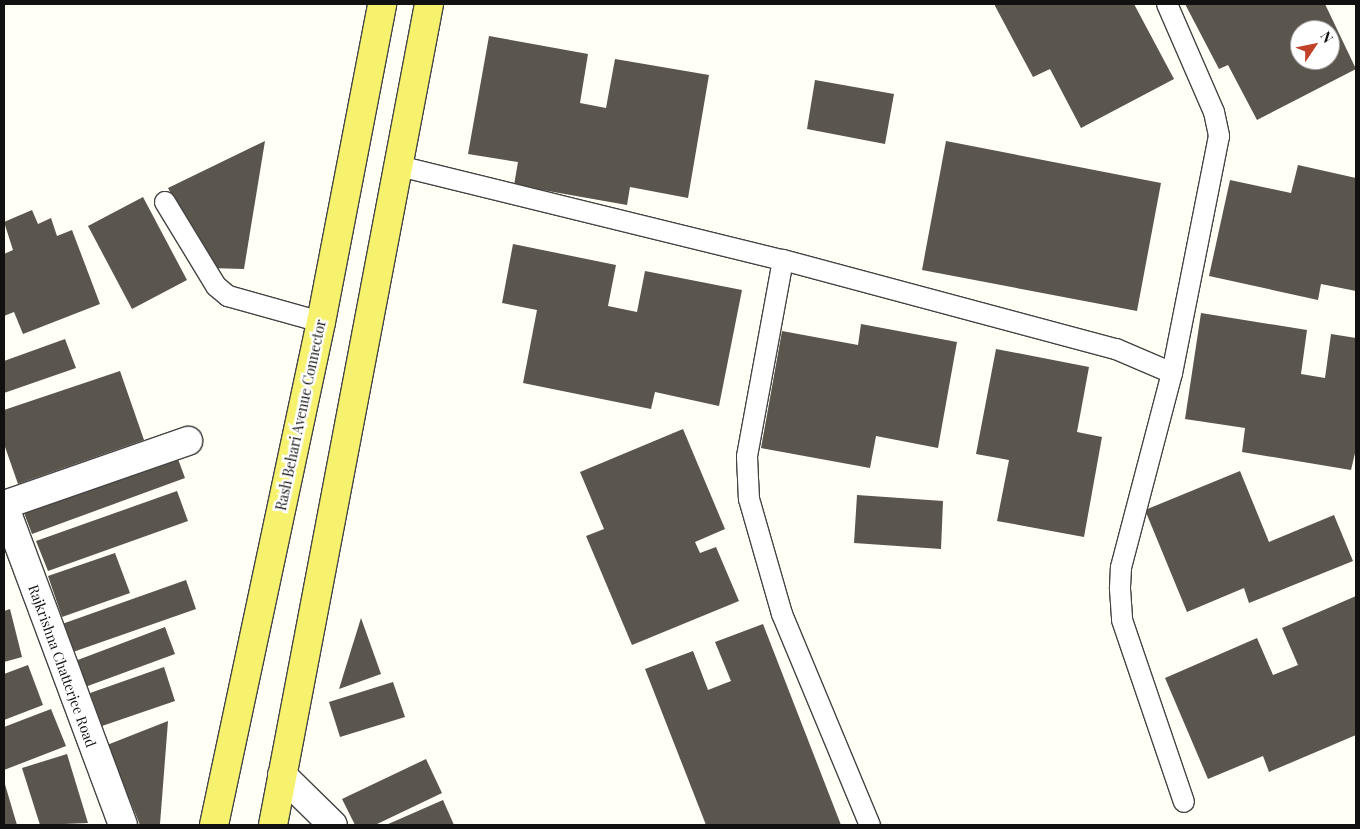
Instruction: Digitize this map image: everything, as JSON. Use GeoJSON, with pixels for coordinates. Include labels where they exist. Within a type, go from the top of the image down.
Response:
{"type":"FeatureCollection","features":[{"type":"Feature","properties":{"kind":"main road","name":"Rash Behari Avenue Connector"},"geometry":{"type":"LineString","coordinates":[[214,825],[321,322],[382,4]]}},
{"type":"Feature","properties":{"kind":"main road"},"geometry":{"type":"LineString","coordinates":[[273,825],[429,4]]}},
{"type":"Feature","properties":{"kind":"street"},"geometry":{"type":"LineString","coordinates":[[4,505],[188,441]]}},
{"type":"Feature","properties":{"kind":"street","name":"Rajkrishna Chatterjee Road"},"geometry":{"type":"LineString","coordinates":[[4,505],[123,825]]}},
{"type":"Feature","properties":{"kind":"street"},"geometry":{"type":"LineString","coordinates":[[282,775],[333,825]]}},
{"type":"Feature","properties":{"kind":"lane"},"geometry":{"type":"LineString","coordinates":[[1166,4],[1214,112],[1219,136],[1172,373],[1120,589],[1122,620],[1184,802]]}},
{"type":"Feature","properties":{"kind":"lane"},"geometry":{"type":"LineString","coordinates":[[399,166],[782,260],[1116,349],[1172,373]]}},
{"type":"Feature","properties":{"kind":"lane"},"geometry":{"type":"LineString","coordinates":[[165,202],[216,286],[228,296],[321,322]]}},
{"type":"Feature","properties":{"kind":"lane"},"geometry":{"type":"LineString","coordinates":[[782,260],[747,457],[749,499],[778,605],[870,825]]}},
{"type":"Feature","properties":{"kind":"building"},"geometry":{"type":"Polygon","coordinates":[[[994,4],[1134,4],[1174,79],[1081,128],[1050,69],[1033,77],[994,4]]]}},
{"type":"Feature","properties":{"kind":"building"},"geometry":{"type":"Polygon","coordinates":[[[1185,4],[1325,4],[1333,20],[1290,20],[1290,70],[1340,70],[1340,35],[1356,69],[1257,120],[1228,65],[1219,69],[1185,4]]]}},
{"type":"Feature","properties":{"kind":"building"},"geometry":{"type":"Polygon","coordinates":[[[489,36],[588,54],[580,103],[606,108],[615,59],[709,75],[688,198],[630,187],[627,205],[514,185],[518,162],[468,154],[489,36]]]}},
{"type":"Feature","properties":{"kind":"building"},"geometry":{"type":"Polygon","coordinates":[[[815,80],[894,94],[885,144],[807,129],[815,80]]]}},
{"type":"Feature","properties":{"kind":"building"},"geometry":{"type":"Polygon","coordinates":[[[265,141],[244,269],[209,268],[168,188],[265,141]]]}},
{"type":"Feature","properties":{"kind":"building"},"geometry":{"type":"Polygon","coordinates":[[[946,141],[1161,183],[1137,311],[922,270],[946,141]]]}},
{"type":"Feature","properties":{"kind":"building"},"geometry":{"type":"Polygon","coordinates":[[[1298,165],[1356,178],[1356,291],[1321,284],[1318,300],[1209,276],[1230,180],[1291,193],[1298,165]]]}},
{"type":"Feature","properties":{"kind":"building"},"geometry":{"type":"Polygon","coordinates":[[[143,197],[187,280],[132,309],[88,226],[143,197]]]}},
{"type":"Feature","properties":{"kind":"building"},"geometry":{"type":"Polygon","coordinates":[[[32,210],[38,224],[51,218],[57,236],[72,230],[100,304],[23,334],[14,312],[4,316],[4,254],[13,250],[4,222],[32,210]]]}},
{"type":"Feature","properties":{"kind":"building"},"geometry":{"type":"Polygon","coordinates":[[[513,244],[616,265],[608,306],[637,312],[645,271],[742,290],[719,406],[655,392],[651,409],[523,383],[537,310],[502,303],[513,244]]]}},
{"type":"Feature","properties":{"kind":"building"},"geometry":{"type":"Polygon","coordinates":[[[1201,313],[1307,330],[1301,374],[1325,378],[1331,334],[1356,338],[1356,449],[1351,470],[1242,452],[1245,428],[1185,419],[1201,313]]]}},
{"type":"Feature","properties":{"kind":"building"},"geometry":{"type":"Polygon","coordinates":[[[861,324],[957,342],[938,448],[876,436],[870,468],[761,448],[782,331],[858,345],[861,324]]]}},
{"type":"Feature","properties":{"kind":"building"},"geometry":{"type":"Polygon","coordinates":[[[65,339],[76,368],[4,393],[4,361],[65,339]]]}},
{"type":"Feature","properties":{"kind":"building"},"geometry":{"type":"Polygon","coordinates":[[[996,349],[1089,367],[1077,432],[1102,437],[1084,537],[997,521],[1009,460],[976,454],[996,349]]]}},
{"type":"Feature","properties":{"kind":"building"},"geometry":{"type":"Polygon","coordinates":[[[120,371],[144,440],[18,484],[4,444],[4,410],[120,371]]]}},
{"type":"Feature","properties":{"kind":"building"},"geometry":{"type":"Polygon","coordinates":[[[683,429],[725,529],[695,542],[700,553],[716,547],[739,601],[632,645],[586,536],[604,529],[580,472],[683,429]]]}},
{"type":"Feature","properties":{"kind":"building"},"geometry":{"type":"Polygon","coordinates":[[[174,448],[185,478],[32,534],[21,505],[174,448]]]}},
{"type":"Feature","properties":{"kind":"building"},"geometry":{"type":"Polygon","coordinates":[[[1240,471],[1269,542],[1334,515],[1353,561],[1249,603],[1244,588],[1187,612],[1145,510],[1240,471]]]}},
{"type":"Feature","properties":{"kind":"building"},"geometry":{"type":"Polygon","coordinates":[[[177,491],[188,521],[48,571],[36,541],[177,491]]]}},
{"type":"Feature","properties":{"kind":"building"},"geometry":{"type":"Polygon","coordinates":[[[857,495],[943,501],[941,549],[854,543],[857,495]]]}},
{"type":"Feature","properties":{"kind":"building"},"geometry":{"type":"Polygon","coordinates":[[[115,553],[130,593],[62,617],[48,576],[115,553]]]}},
{"type":"Feature","properties":{"kind":"building"},"geometry":{"type":"Polygon","coordinates":[[[186,580],[196,609],[73,652],[62,624],[186,580]]]}},
{"type":"Feature","properties":{"kind":"building"},"geometry":{"type":"Polygon","coordinates":[[[1356,596],[1356,735],[1269,772],[1263,756],[1208,779],[1165,678],[1257,638],[1273,675],[1298,665],[1282,628],[1356,596]]]}},
{"type":"Feature","properties":{"kind":"building"},"geometry":{"type":"Polygon","coordinates":[[[10,609],[22,657],[4,662],[4,611],[10,609]]]}},
{"type":"Feature","properties":{"kind":"building"},"geometry":{"type":"Polygon","coordinates":[[[361,618],[381,674],[339,689],[361,618]]]}},
{"type":"Feature","properties":{"kind":"building"},"geometry":{"type":"Polygon","coordinates":[[[763,624],[841,825],[706,825],[645,669],[693,651],[708,690],[731,681],[715,642],[763,624]]]}},
{"type":"Feature","properties":{"kind":"building"},"geometry":{"type":"Polygon","coordinates":[[[165,627],[175,654],[85,687],[75,661],[165,627]]]}},
{"type":"Feature","properties":{"kind":"building"},"geometry":{"type":"Polygon","coordinates":[[[28,665],[43,705],[4,720],[4,674],[28,665]]]}},
{"type":"Feature","properties":{"kind":"building"},"geometry":{"type":"Polygon","coordinates":[[[164,667],[175,701],[102,726],[90,693],[164,667]]]}},
{"type":"Feature","properties":{"kind":"building"},"geometry":{"type":"Polygon","coordinates":[[[393,682],[405,717],[340,737],[329,702],[393,682]]]}},
{"type":"Feature","properties":{"kind":"building"},"geometry":{"type":"Polygon","coordinates":[[[51,709],[66,746],[4,770],[4,727],[51,709]]]}},
{"type":"Feature","properties":{"kind":"building"},"geometry":{"type":"Polygon","coordinates":[[[168,721],[160,824],[140,825],[107,745],[168,721]]]}},
{"type":"Feature","properties":{"kind":"building"},"geometry":{"type":"Polygon","coordinates":[[[67,754],[88,823],[40,825],[22,768],[67,754]]]}},
{"type":"Feature","properties":{"kind":"building"},"geometry":{"type":"Polygon","coordinates":[[[426,759],[442,793],[375,825],[355,825],[342,799],[426,759]]]}},
{"type":"Feature","properties":{"kind":"building"},"geometry":{"type":"Polygon","coordinates":[[[4,781],[17,825],[4,825],[4,781]]]}},
{"type":"Feature","properties":{"kind":"building"},"geometry":{"type":"Polygon","coordinates":[[[443,800],[454,825],[386,825],[443,800]]]}}]}
